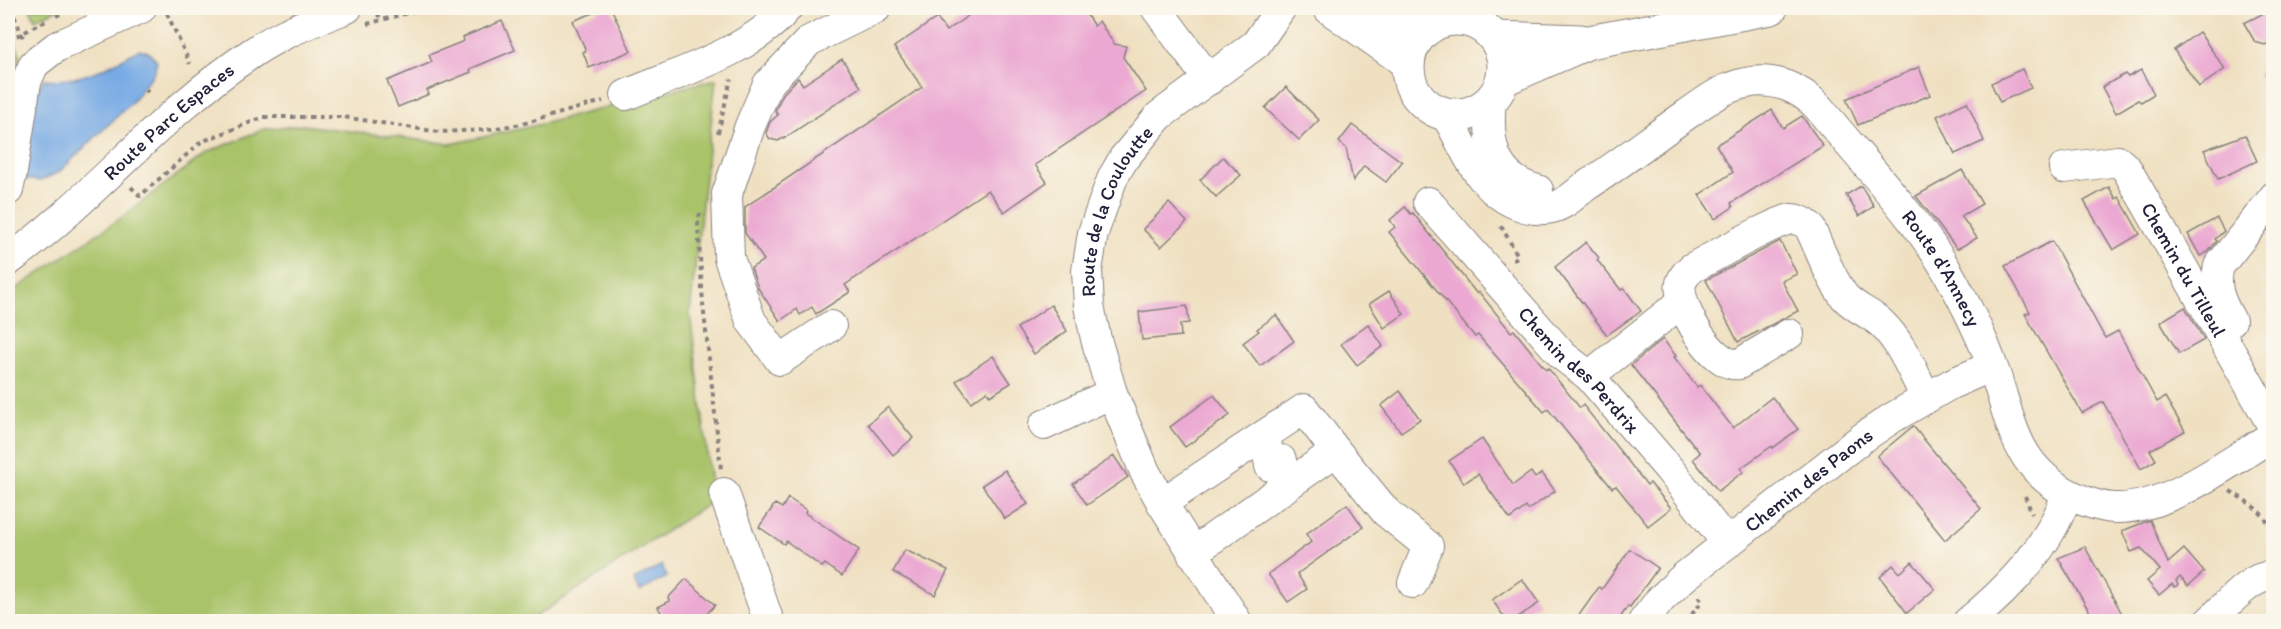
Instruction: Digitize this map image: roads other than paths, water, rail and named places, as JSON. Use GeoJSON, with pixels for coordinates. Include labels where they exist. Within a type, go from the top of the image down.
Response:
{"type":"FeatureCollection","features":[{"type":"Feature","properties":{"kind":"main road"},"geometry":{"type":"LineString","coordinates":[[1330,8],[1408,63]]}},
{"type":"Feature","properties":{"kind":"main road"},"geometry":{"type":"LineString","coordinates":[[1340,8],[1387,21],[1452,18],[1471,21],[1484,28],[1495,38],[1502,50],[1504,65],[1497,89],[1486,105],[1473,112],[1457,115],[1427,105],[1416,93],[1410,79],[1408,63],[1412,48],[1419,36],[1452,18]]}},
{"type":"Feature","properties":{"kind":"main road"},"geometry":{"type":"LineString","coordinates":[[1495,38],[1589,42],[1771,8]]}},
{"type":"Feature","properties":{"kind":"main road"},"geometry":{"type":"LineString","coordinates":[[1497,89],[1589,42]]}},
{"type":"Feature","properties":{"kind":"street"},"geometry":{"type":"LineString","coordinates":[[8,190],[26,82],[31,68],[40,57],[56,47],[153,8]]}},
{"type":"Feature","properties":{"kind":"street"},"geometry":{"type":"LineString","coordinates":[[626,95],[739,46],[760,32],[787,8]]}},
{"type":"Feature","properties":{"kind":"street"},"geometry":{"type":"LineString","coordinates":[[831,326],[780,360],[751,321],[729,258],[727,194],[750,126],[768,84],[809,41],[876,8]]}},
{"type":"Feature","properties":{"kind":"street"},"geometry":{"type":"LineString","coordinates":[[1156,8],[1209,80]]}},
{"type":"Feature","properties":{"kind":"street","name":"Route de la Couloutte"},"geometry":{"type":"LineString","coordinates":[[1237,621],[1192,553],[1144,472],[1112,393],[1096,339],[1089,306],[1087,271],[1093,233],[1113,177],[1124,158],[1159,116],[1257,44],[1281,8]]}},
{"type":"Feature","properties":{"kind":"street","name":"Route Parc Espaces"},"geometry":{"type":"LineString","coordinates":[[8,261],[75,207],[158,126],[252,52],[298,27],[353,16]]}},
{"type":"Feature","properties":{"kind":"street","name":"Route d'Annecy"},"geometry":{"type":"LineString","coordinates":[[1446,113],[1479,144],[1477,171],[1488,185],[1514,203],[1543,210],[1555,207],[1679,120],[1731,87],[1756,81],[1778,83],[1800,90],[1814,103],[1922,232],[1954,283],[1976,329],[1992,366],[2022,450],[2045,478],[2067,494],[2098,505],[2126,507],[2150,503],[2208,475],[2274,435]]}},
{"type":"Feature","properties":{"kind":"street"},"geometry":{"type":"LineString","coordinates":[[1479,144],[1497,89]]}},
{"type":"Feature","properties":{"kind":"street","name":"Chemin du Tilleul"},"geometry":{"type":"LineString","coordinates":[[2064,168],[2118,161],[2126,168],[2274,428]]}},
{"type":"Feature","properties":{"kind":"street"},"geometry":{"type":"LineString","coordinates":[[2274,197],[2219,266],[2216,276],[2218,296],[2274,403]]}},
{"type":"Feature","properties":{"kind":"street","name":"Chemin des Perdrix"},"geometry":{"type":"LineString","coordinates":[[1428,202],[1563,356],[1589,376],[1669,469],[1726,543]]}},
{"type":"Feature","properties":{"kind":"street"},"geometry":{"type":"LineString","coordinates":[[1789,334],[1739,364],[1729,364],[1715,356],[1709,349],[1682,302],[1681,282],[1692,268],[1785,221],[1791,219],[1804,221],[1809,226],[1840,290],[1850,302],[1886,329],[1903,352],[1926,398]]}},
{"type":"Feature","properties":{"kind":"street"},"geometry":{"type":"LineString","coordinates":[[1589,376],[1682,302]]}},
{"type":"Feature","properties":{"kind":"street","name":"Chemin des Paons"},"geometry":{"type":"LineString","coordinates":[[1643,621],[1673,587],[1861,439],[1926,398],[1992,366]]}},
{"type":"Feature","properties":{"kind":"street"},"geometry":{"type":"LineString","coordinates":[[1044,425],[1112,393]]}},
{"type":"Feature","properties":{"kind":"street"},"geometry":{"type":"LineString","coordinates":[[1162,504],[1304,409],[1386,512],[1428,546],[1413,583]]}},
{"type":"Feature","properties":{"kind":"street"},"geometry":{"type":"LineString","coordinates":[[1265,435],[1270,466],[1281,460],[1284,488]]}},
{"type":"Feature","properties":{"kind":"street"},"geometry":{"type":"LineString","coordinates":[[1192,553],[1336,451]]}},
{"type":"Feature","properties":{"kind":"street"},"geometry":{"type":"LineString","coordinates":[[724,493],[770,621]]}},
{"type":"Feature","properties":{"kind":"street"},"geometry":{"type":"LineString","coordinates":[[1968,621],[1998,596],[2045,541],[2060,517],[2067,494]]}},
{"type":"Feature","properties":{"kind":"street"},"geometry":{"type":"LineString","coordinates":[[2209,621],[2251,582],[2264,576],[2274,576]]}},
{"type":"Feature","properties":{"kind":"water"},"geometry":{"type":"Polygon","coordinates":[[[140,49],[148,52],[157,61],[154,73],[132,102],[59,172],[40,181],[25,179],[28,104],[44,79],[70,79],[82,76],[106,67],[140,49]]]}},
{"type":"Feature","properties":{"kind":"water"},"geometry":{"type":"Polygon","coordinates":[[[2273,71],[2273,88],[2268,91],[2260,74],[2273,71]]]}},
{"type":"Feature","properties":{"kind":"water"},"geometry":{"type":"Polygon","coordinates":[[[662,565],[667,577],[639,592],[634,580],[662,565]]]}}]}
